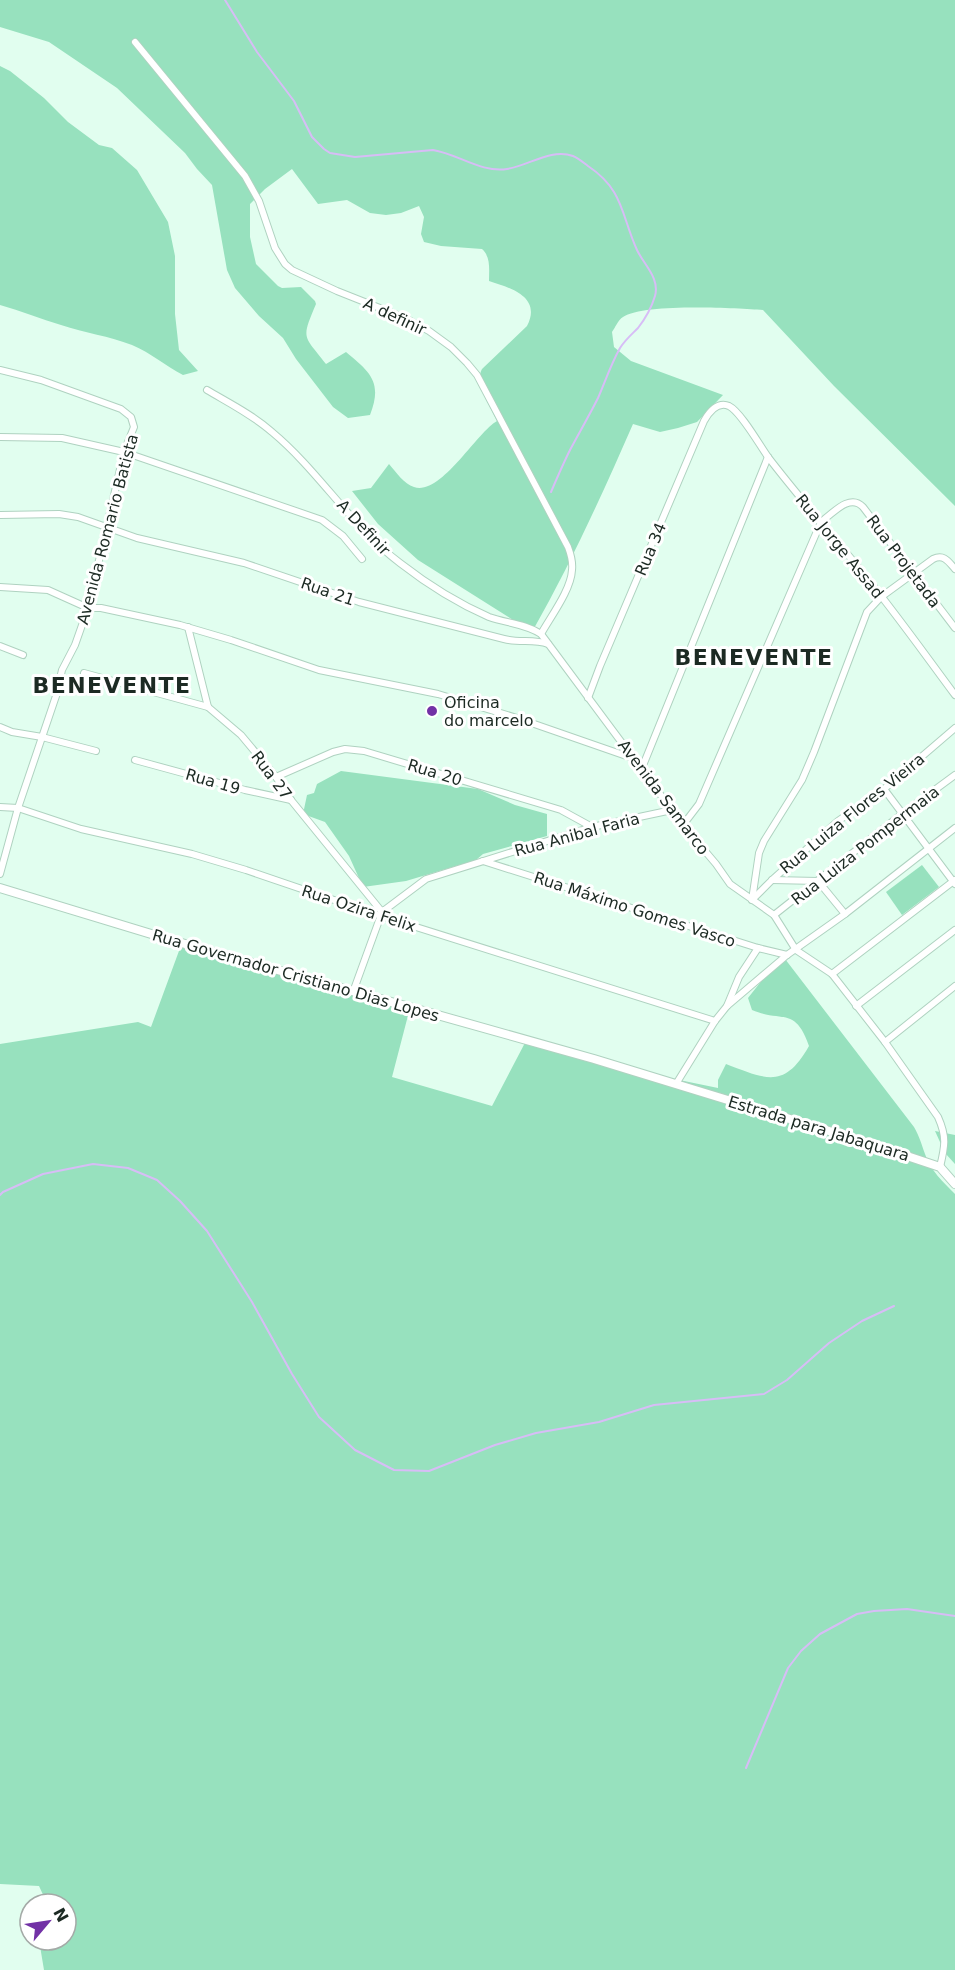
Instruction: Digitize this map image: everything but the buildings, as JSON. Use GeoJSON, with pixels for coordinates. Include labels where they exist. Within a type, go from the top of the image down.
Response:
{"type":"FeatureCollection","features":[{"type":"Feature","properties":{"kind":"street","name":"A definir"},"geometry":{"type":"LineString","coordinates":[[135,42],[245,176],[259,201],[275,248],[285,264],[292,270],[337,291],[405,318],[429,331],[451,347],[477,375],[568,547],[572,561],[573,572],[569,584],[541,634]]}},
{"type":"Feature","properties":{"kind":"street","name":"Avenida Romario Batista"},"geometry":{"type":"LineString","coordinates":[[0,370],[41,380],[121,409],[127,412],[134,427],[124,452],[88,608],[62,670],[18,808],[0,874]]}},
{"type":"Feature","properties":{"kind":"street","name":"A Definir"},"geometry":{"type":"LineString","coordinates":[[207,390],[272,432],[317,476],[376,542],[431,586],[490,617],[530,628],[541,634]]}},
{"type":"Feature","properties":{"kind":"street","name":"Rua Jorge Assad"},"geometry":{"type":"LineString","coordinates":[[719,405],[729,406],[734,410],[768,457],[881,597],[955,695]]}},
{"type":"Feature","properties":{"kind":"street","name":"Rua 34"},"geometry":{"type":"LineString","coordinates":[[588,698],[704,421],[709,413],[719,405]]}},
{"type":"Feature","properties":{"kind":"street"},"geometry":{"type":"LineString","coordinates":[[0,437],[62,438],[124,452],[322,520],[343,536],[362,559]]}},
{"type":"Feature","properties":{"kind":"street"},"geometry":{"type":"LineString","coordinates":[[642,768],[768,457]]}},
{"type":"Feature","properties":{"kind":"street","name":"Rua Projetada"},"geometry":{"type":"LineString","coordinates":[[821,522],[848,502],[859,503],[955,628]]}},
{"type":"Feature","properties":{"kind":"street","name":"Rua 21"},"geometry":{"type":"LineString","coordinates":[[0,515],[69,515],[157,544],[244,563],[359,602],[512,641],[537,640],[549,644]]}},
{"type":"Feature","properties":{"kind":"street"},"geometry":{"type":"LineString","coordinates":[[683,825],[699,804],[821,522]]}},
{"type":"Feature","properties":{"kind":"street"},"geometry":{"type":"LineString","coordinates":[[752,900],[759,853],[802,780],[844,675],[864,617],[870,607],[913,572],[938,556],[943,557],[955,569]]}},
{"type":"Feature","properties":{"kind":"street"},"geometry":{"type":"LineString","coordinates":[[0,587],[48,590],[88,608],[101,608],[188,627],[319,670],[438,694],[517,718],[636,760]]}},
{"type":"Feature","properties":{"kind":"street"},"geometry":{"type":"LineString","coordinates":[[84,673],[208,707],[188,627]]}},
{"type":"Feature","properties":{"kind":"street","name":"Avenida Samarco"},"geometry":{"type":"LineString","coordinates":[[541,634],[683,825],[730,884],[774,915],[796,950]]}},
{"type":"Feature","properties":{"kind":"street"},"geometry":{"type":"LineString","coordinates":[[0,646],[23,656]]}},
{"type":"Feature","properties":{"kind":"street","name":"Rua 27"},"geometry":{"type":"LineString","coordinates":[[208,707],[241,735],[382,914]]}},
{"type":"Feature","properties":{"kind":"street"},"geometry":{"type":"LineString","coordinates":[[0,727],[12,732],[96,751]]}},
{"type":"Feature","properties":{"kind":"street","name":"Rua Luiza Flores Vieira"},"geometry":{"type":"LineString","coordinates":[[752,900],[838,821],[884,789],[955,728]]}},
{"type":"Feature","properties":{"kind":"street"},"geometry":{"type":"LineString","coordinates":[[0,733],[12,732]]}},
{"type":"Feature","properties":{"kind":"street","name":"Rua 20"},"geometry":{"type":"LineString","coordinates":[[276,777],[333,752],[345,749],[364,751],[561,810],[592,827]]}},
{"type":"Feature","properties":{"kind":"street","name":"Rua 19"},"geometry":{"type":"LineString","coordinates":[[135,760],[291,800]]}},
{"type":"Feature","properties":{"kind":"street","name":"Rua Luiza Pompermaia"},"geometry":{"type":"LineString","coordinates":[[774,915],[955,775]]}},
{"type":"Feature","properties":{"kind":"street"},"geometry":{"type":"LineString","coordinates":[[832,974],[954,882],[884,789]]}},
{"type":"Feature","properties":{"kind":"street","name":"Rua Ozira Felix"},"geometry":{"type":"LineString","coordinates":[[0,807],[18,808],[81,829],[192,854],[246,870],[715,1021]]}},
{"type":"Feature","properties":{"kind":"street","name":"Rua Anibal Faria"},"geometry":{"type":"LineString","coordinates":[[382,914],[426,879],[592,827],[672,810]]}},
{"type":"Feature","properties":{"kind":"street"},"geometry":{"type":"LineString","coordinates":[[676,1084],[715,1021],[728,1006],[787,956],[955,828]]}},
{"type":"Feature","properties":{"kind":"street","name":"Rua Máximo Gomes Vasco"},"geometry":{"type":"LineString","coordinates":[[483,861],[787,956]]}},
{"type":"Feature","properties":{"kind":"street"},"geometry":{"type":"LineString","coordinates":[[772,880],[818,880],[845,914]]}},
{"type":"Feature","properties":{"kind":"street","name":"Rua Governador Cristiano Dias Lopes"},"geometry":{"type":"LineString","coordinates":[[0,888],[171,940],[594,1059]]}},
{"type":"Feature","properties":{"kind":"street"},"geometry":{"type":"LineString","coordinates":[[353,992],[382,914]]}},
{"type":"Feature","properties":{"kind":"street"},"geometry":{"type":"LineString","coordinates":[[856,1006],[955,930]]}},
{"type":"Feature","properties":{"kind":"street"},"geometry":{"type":"LineString","coordinates":[[728,1006],[739,977],[758,948]]}},
{"type":"Feature","properties":{"kind":"street"},"geometry":{"type":"LineString","coordinates":[[796,950],[832,974],[885,1042],[938,1117],[944,1130],[945,1142],[940,1167],[955,1184]]}},
{"type":"Feature","properties":{"kind":"street"},"geometry":{"type":"LineString","coordinates":[[885,1042],[955,986]]}},
{"type":"Feature","properties":{"kind":"street","name":"Estrada para Jabaquara"},"geometry":{"type":"LineString","coordinates":[[594,1059],[940,1167]]}},
{"type":"Feature","properties":{"kind":"green space"},"geometry":{"type":"Polygon","coordinates":[[[0,0],[955,0],[955,506],[834,386],[763,310],[690,307],[634,313],[621,318],[612,332],[614,347],[631,361],[723,395],[697,422],[660,432],[633,424],[585,530],[532,632],[418,560],[378,524],[352,491],[371,488],[389,464],[404,481],[414,487],[424,487],[435,482],[447,473],[497,421],[482,388],[480,375],[482,369],[527,326],[531,316],[530,308],[522,295],[489,281],[488,260],[482,249],[441,246],[424,242],[421,234],[424,217],[419,206],[401,213],[386,215],[370,213],[347,200],[318,204],[292,169],[265,189],[250,204],[250,237],[256,264],[278,286],[282,288],[301,287],[315,301],[307,336],[326,364],[346,352],[368,372],[375,394],[370,415],[348,418],[333,407],[283,338],[259,316],[235,288],[227,270],[212,185],[185,153],[117,88],[49,42],[0,27],[0,0]]]}},
{"type":"Feature","properties":{"kind":"green space"},"geometry":{"type":"Polygon","coordinates":[[[0,66],[10,71],[44,98],[68,122],[99,145],[112,148],[137,170],[168,222],[175,256],[175,314],[179,350],[198,371],[183,375],[132,345],[0,305],[0,66]]]}},
{"type":"Feature","properties":{"kind":"green space"},"geometry":{"type":"Polygon","coordinates":[[[341,771],[478,789],[515,805],[547,814],[547,836],[483,854],[476,860],[406,881],[363,887],[349,856],[325,822],[303,814],[307,795],[314,793],[317,784],[341,771]]]}},
{"type":"Feature","properties":{"kind":"green space"},"geometry":{"type":"Polygon","coordinates":[[[922,865],[939,887],[902,915],[886,892],[922,865]]]}},
{"type":"Feature","properties":{"kind":"green space"},"geometry":{"type":"Polygon","coordinates":[[[183,940],[411,1004],[392,1077],[492,1106],[527,1039],[655,1075],[718,1088],[718,1080],[726,1064],[752,1074],[773,1077],[782,1075],[791,1069],[809,1046],[799,1025],[793,1020],[752,1010],[748,998],[782,955],[914,1127],[930,1165],[955,1194],[955,1970],[44,1970],[41,1952],[78,1952],[78,1892],[42,1892],[39,1886],[0,1884],[0,1044],[138,1022],[151,1027],[183,940]]]}},
{"type":"Feature","properties":{"kind":"green space"},"geometry":{"type":"Polygon","coordinates":[[[935,1131],[955,1135],[955,1164],[945,1153],[935,1131]]]}},
{"type":"Feature","properties":{"kind":"waterway"},"geometry":{"type":"LineString","coordinates":[[225,0],[257,52],[294,101],[312,137],[330,153],[355,157],[433,150],[479,166],[497,169],[507,169],[548,156],[565,154],[577,158],[609,184],[620,204],[637,250],[653,277],[655,296],[643,321],[624,342],[617,354],[598,398],[551,492]]}},
{"type":"Feature","properties":{"kind":"waterway"},"geometry":{"type":"LineString","coordinates":[[0,1195],[43,1174],[93,1164],[128,1168],[157,1180],[207,1231],[252,1302],[319,1417],[355,1450],[394,1470],[429,1471],[495,1445],[536,1433],[599,1422],[654,1405],[764,1394],[787,1380],[829,1343],[862,1321],[894,1306]]}},
{"type":"Feature","properties":{"kind":"waterway"},"geometry":{"type":"LineString","coordinates":[[746,1768],[788,1668],[801,1651],[820,1634],[857,1614],[874,1611],[907,1609],[955,1616]]}},
{"type":"Feature","properties":{"kind":"place","name":"Oficina do marcelo"},"geometry":{"type":"Point","coordinates":[432,711]}},
{"type":"Feature","properties":{"kind":"district","name":"BENEVENTE"},"geometry":{"type":"Point","coordinates":[754,657]}},
{"type":"Feature","properties":{"kind":"district","name":"BENEVENTE"},"geometry":{"type":"Point","coordinates":[112,685]}}]}
